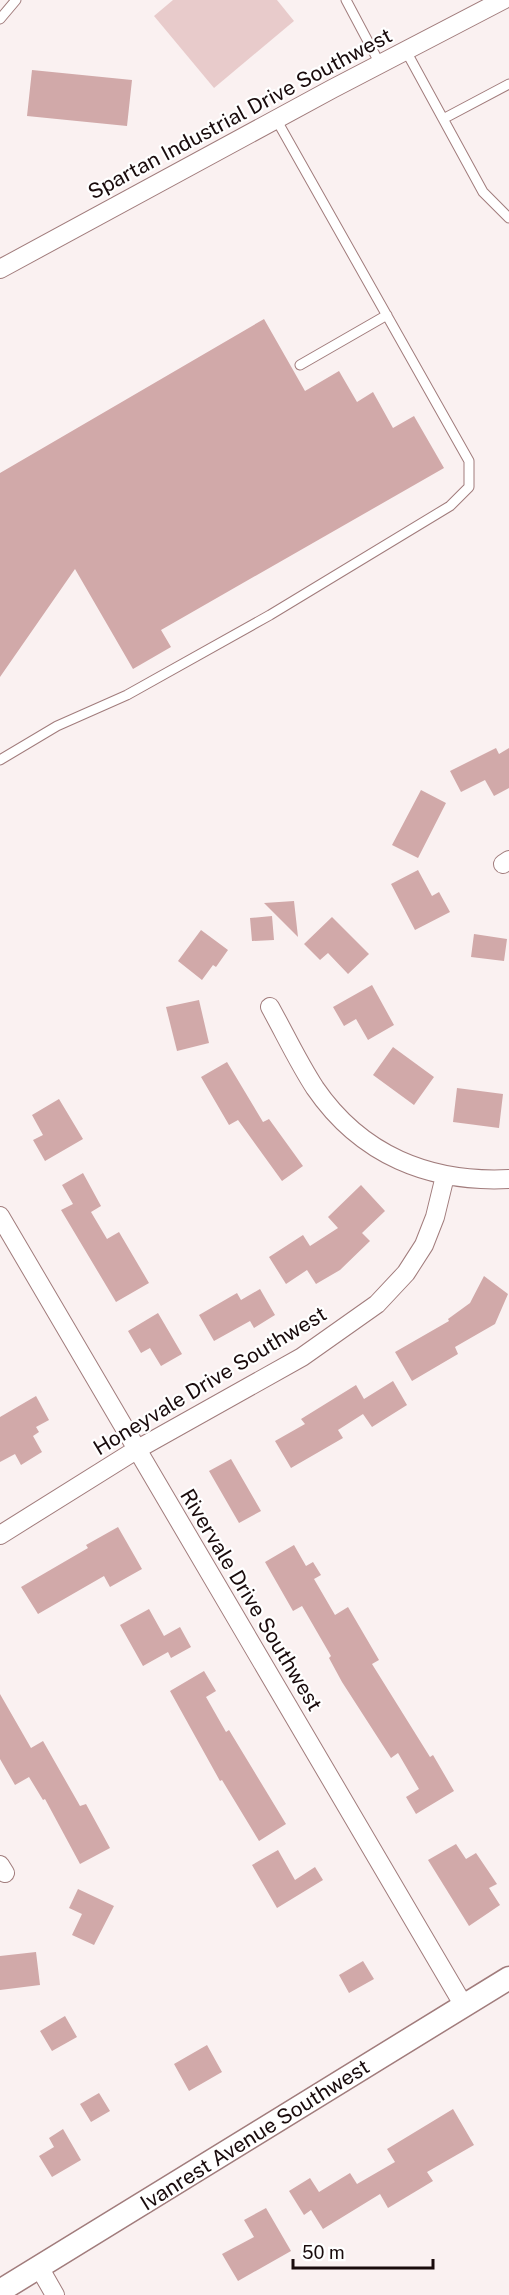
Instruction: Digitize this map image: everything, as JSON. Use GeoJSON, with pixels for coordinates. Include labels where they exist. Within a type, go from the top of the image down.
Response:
{"type":"FeatureCollection","features":[{"type":"Feature","properties":{"kind":"street","name":"Spartan Industrial Drive Southwest"},"geometry":{"type":"LineString","coordinates":[[3,261],[503,0]]}},
{"type":"Feature","properties":{"kind":"street"},"geometry":{"type":"LineString","coordinates":[[270,1007],[303,1070],[331,1108],[361,1137],[415,1167],[445,1176],[509,1179]]}},
{"type":"Feature","properties":{"kind":"street","name":"Honeyvale Drive Southwest"},"geometry":{"type":"LineString","coordinates":[[0,1535],[136,1450],[302,1357],[377,1304],[406,1273],[424,1245],[435,1217],[445,1176]]}},
{"type":"Feature","properties":{"kind":"street","name":"Rivervale Drive Southwest"},"geometry":{"type":"LineString","coordinates":[[0,1216],[464,2006]]}},
{"type":"Feature","properties":{"kind":"street","name":"Ivanrest Avenue Southwest"},"geometry":{"type":"LineString","coordinates":[[0,2291],[509,1978]]}},
{"type":"Feature","properties":{"kind":"street"},"geometry":{"type":"LineString","coordinates":[[39,2267],[55,2295]]}},
{"type":"Feature","properties":{"kind":"lane"},"geometry":{"type":"LineString","coordinates":[[0,19],[16,0]]}},
{"type":"Feature","properties":{"kind":"lane"},"geometry":{"type":"LineString","coordinates":[[346,0],[380,64]]}},
{"type":"Feature","properties":{"kind":"lane"},"geometry":{"type":"LineString","coordinates":[[406,51],[483,192],[509,218]]}},
{"type":"Feature","properties":{"kind":"lane"},"geometry":{"type":"LineString","coordinates":[[443,119],[509,84]]}},
{"type":"Feature","properties":{"kind":"lane"},"geometry":{"type":"LineString","coordinates":[[0,760],[57,726],[127,694],[270,615],[450,506],[469,487],[469,461],[276,119]]}},
{"type":"Feature","properties":{"kind":"lane"},"geometry":{"type":"LineString","coordinates":[[300,365],[387,315]]}},
{"type":"Feature","properties":{"kind":"shaded area"},"geometry":{"type":"Polygon","coordinates":[[[173,0],[277,0],[294,21],[214,88],[154,16],[173,0]]]}},
{"type":"Feature","properties":{"kind":"building"},"geometry":{"type":"Polygon","coordinates":[[[32,70],[132,80],[127,126],[27,116],[32,70]]]}},
{"type":"Feature","properties":{"kind":"building"},"geometry":{"type":"Polygon","coordinates":[[[264,319],[305,391],[339,371],[357,402],[373,392],[393,428],[414,416],[444,468],[161,630],[171,647],[133,669],[75,569],[0,677],[0,473],[264,319]]]}},
{"type":"Feature","properties":{"kind":"building"},"geometry":{"type":"Polygon","coordinates":[[[496,748],[499,754],[509,748],[509,788],[494,796],[485,780],[461,792],[450,771],[496,748]]]}},
{"type":"Feature","properties":{"kind":"building"},"geometry":{"type":"Polygon","coordinates":[[[421,790],[446,803],[418,858],[392,845],[421,790]]]}},
{"type":"Feature","properties":{"kind":"building"},"geometry":{"type":"Polygon","coordinates":[[[418,870],[432,896],[439,892],[450,912],[415,930],[391,884],[418,870]]]}},
{"type":"Feature","properties":{"kind":"building"},"geometry":{"type":"Polygon","coordinates":[[[294,901],[298,937],[264,903],[294,901]]]}},
{"type":"Feature","properties":{"kind":"building"},"geometry":{"type":"Polygon","coordinates":[[[272,916],[274,940],[252,941],[250,918],[272,916]]]}},
{"type":"Feature","properties":{"kind":"building"},"geometry":{"type":"Polygon","coordinates":[[[332,917],[369,954],[348,974],[328,953],[320,960],[304,944],[332,917]]]}},
{"type":"Feature","properties":{"kind":"building"},"geometry":{"type":"Polygon","coordinates":[[[201,930],[228,950],[216,967],[213,965],[202,980],[178,961],[201,930]]]}},
{"type":"Feature","properties":{"kind":"building"},"geometry":{"type":"Polygon","coordinates":[[[474,934],[507,939],[504,961],[471,957],[474,934]]]}},
{"type":"Feature","properties":{"kind":"building"},"geometry":{"type":"Polygon","coordinates":[[[372,985],[394,1025],[368,1040],[356,1019],[344,1026],[333,1007],[372,985]]]}},
{"type":"Feature","properties":{"kind":"building"},"geometry":{"type":"Polygon","coordinates":[[[199,1000],[209,1043],[177,1051],[166,1007],[199,1000]]]}},
{"type":"Feature","properties":{"kind":"building"},"geometry":{"type":"Polygon","coordinates":[[[393,1047],[434,1077],[414,1105],[373,1075],[393,1047]]]}},
{"type":"Feature","properties":{"kind":"building"},"geometry":{"type":"Polygon","coordinates":[[[227,1062],[263,1122],[269,1119],[303,1166],[282,1181],[238,1120],[229,1125],[201,1077],[227,1062]]]}},
{"type":"Feature","properties":{"kind":"building"},"geometry":{"type":"Polygon","coordinates":[[[457,1088],[503,1094],[499,1128],[453,1122],[457,1088]]]}},
{"type":"Feature","properties":{"kind":"building"},"geometry":{"type":"Polygon","coordinates":[[[59,1099],[83,1139],[45,1161],[33,1140],[43,1135],[32,1115],[59,1099]]]}},
{"type":"Feature","properties":{"kind":"building"},"geometry":{"type":"Polygon","coordinates":[[[83,1173],[101,1206],[91,1212],[107,1239],[119,1232],[149,1283],[116,1302],[61,1210],[73,1204],[62,1185],[83,1173]]]}},
{"type":"Feature","properties":{"kind":"building"},"geometry":{"type":"Polygon","coordinates":[[[361,1185],[385,1211],[362,1233],[370,1241],[340,1270],[316,1284],[307,1270],[286,1284],[269,1257],[303,1235],[310,1246],[338,1228],[328,1217],[361,1185]]]}},
{"type":"Feature","properties":{"kind":"building"},"geometry":{"type":"Polygon","coordinates":[[[484,1276],[508,1294],[495,1324],[455,1347],[458,1354],[412,1381],[395,1352],[449,1321],[448,1319],[470,1303],[484,1276]]]}},
{"type":"Feature","properties":{"kind":"building"},"geometry":{"type":"Polygon","coordinates":[[[260,1289],[275,1315],[254,1328],[250,1321],[214,1341],[199,1315],[237,1293],[241,1300],[260,1289]]]}},
{"type":"Feature","properties":{"kind":"building"},"geometry":{"type":"Polygon","coordinates":[[[158,1313],[182,1354],[161,1366],[150,1348],[141,1353],[128,1331],[158,1313]]]}},
{"type":"Feature","properties":{"kind":"building"},"geometry":{"type":"Polygon","coordinates":[[[393,1381],[407,1405],[372,1427],[363,1414],[338,1430],[343,1438],[291,1468],[275,1441],[305,1424],[301,1419],[356,1385],[364,1399],[393,1381]]]}},
{"type":"Feature","properties":{"kind":"building"},"geometry":{"type":"Polygon","coordinates":[[[36,1396],[49,1420],[36,1427],[39,1432],[33,1436],[42,1452],[21,1465],[15,1454],[0,1462],[0,1417],[36,1396]]]}},
{"type":"Feature","properties":{"kind":"building"},"geometry":{"type":"Polygon","coordinates":[[[231,1459],[261,1511],[239,1523],[209,1471],[231,1459]]]}},
{"type":"Feature","properties":{"kind":"building"},"geometry":{"type":"Polygon","coordinates":[[[118,1527],[142,1569],[110,1587],[104,1576],[38,1614],[21,1587],[88,1548],[86,1545],[118,1527]]]}},
{"type":"Feature","properties":{"kind":"building"},"geometry":{"type":"Polygon","coordinates":[[[294,1545],[306,1566],[313,1562],[321,1575],[314,1579],[335,1615],[348,1607],[379,1660],[372,1664],[430,1757],[433,1755],[454,1791],[416,1814],[406,1797],[419,1789],[398,1753],[391,1758],[342,1682],[329,1658],[331,1656],[302,1606],[293,1611],[265,1562],[294,1545]]]}},
{"type":"Feature","properties":{"kind":"building"},"geometry":{"type":"Polygon","coordinates":[[[149,1609],[164,1636],[180,1627],[191,1647],[171,1658],[168,1652],[143,1666],[120,1625],[149,1609]]]}},
{"type":"Feature","properties":{"kind":"building"},"geometry":{"type":"Polygon","coordinates":[[[204,1671],[216,1691],[206,1697],[226,1732],[229,1730],[286,1824],[259,1841],[222,1780],[220,1781],[170,1691],[204,1671]]]}},
{"type":"Feature","properties":{"kind":"building"},"geometry":{"type":"Polygon","coordinates":[[[0,1694],[31,1748],[43,1741],[80,1806],[86,1804],[110,1848],[80,1864],[45,1799],[43,1800],[29,1777],[15,1785],[0,1759],[0,1694]]]}},
{"type":"Feature","properties":{"kind":"building"},"geometry":{"type":"Polygon","coordinates":[[[456,1844],[466,1859],[476,1853],[497,1884],[489,1888],[500,1905],[469,1926],[428,1860],[456,1844]]]}},
{"type":"Feature","properties":{"kind":"building"},"geometry":{"type":"Polygon","coordinates":[[[278,1850],[295,1880],[315,1867],[323,1880],[277,1908],[252,1865],[278,1850]]]}},
{"type":"Feature","properties":{"kind":"building"},"geometry":{"type":"Polygon","coordinates":[[[78,1889],[114,1906],[94,1945],[72,1935],[82,1914],[69,1908],[78,1889]]]}},
{"type":"Feature","properties":{"kind":"building"},"geometry":{"type":"Polygon","coordinates":[[[36,1952],[40,1985],[0,1990],[0,1956],[36,1952]]]}},
{"type":"Feature","properties":{"kind":"building"},"geometry":{"type":"Polygon","coordinates":[[[363,1961],[374,1979],[349,1993],[339,1975],[363,1961]]]}},
{"type":"Feature","properties":{"kind":"building"},"geometry":{"type":"Polygon","coordinates":[[[65,2016],[77,2037],[52,2051],[40,2031],[65,2016]]]}},
{"type":"Feature","properties":{"kind":"building"},"geometry":{"type":"Polygon","coordinates":[[[207,2045],[222,2072],[189,2091],[174,2064],[207,2045]]]}},
{"type":"Feature","properties":{"kind":"building"},"geometry":{"type":"Polygon","coordinates":[[[99,2093],[110,2111],[91,2122],[80,2104],[99,2093]]]}},
{"type":"Feature","properties":{"kind":"building"},"geometry":{"type":"Polygon","coordinates":[[[453,2109],[474,2145],[427,2172],[433,2181],[388,2208],[380,2194],[323,2229],[311,2210],[304,2215],[289,2191],[310,2178],[319,2192],[350,2173],[357,2184],[395,2162],[387,2149],[453,2109]]]}},
{"type":"Feature","properties":{"kind":"building"},"geometry":{"type":"Polygon","coordinates":[[[63,2129],[81,2160],[52,2177],[39,2156],[54,2147],[49,2138],[63,2129]]]}},
{"type":"Feature","properties":{"kind":"building"},"geometry":{"type":"Polygon","coordinates":[[[266,2208],[291,2251],[238,2281],[222,2254],[254,2237],[244,2220],[266,2208]]]}}]}
